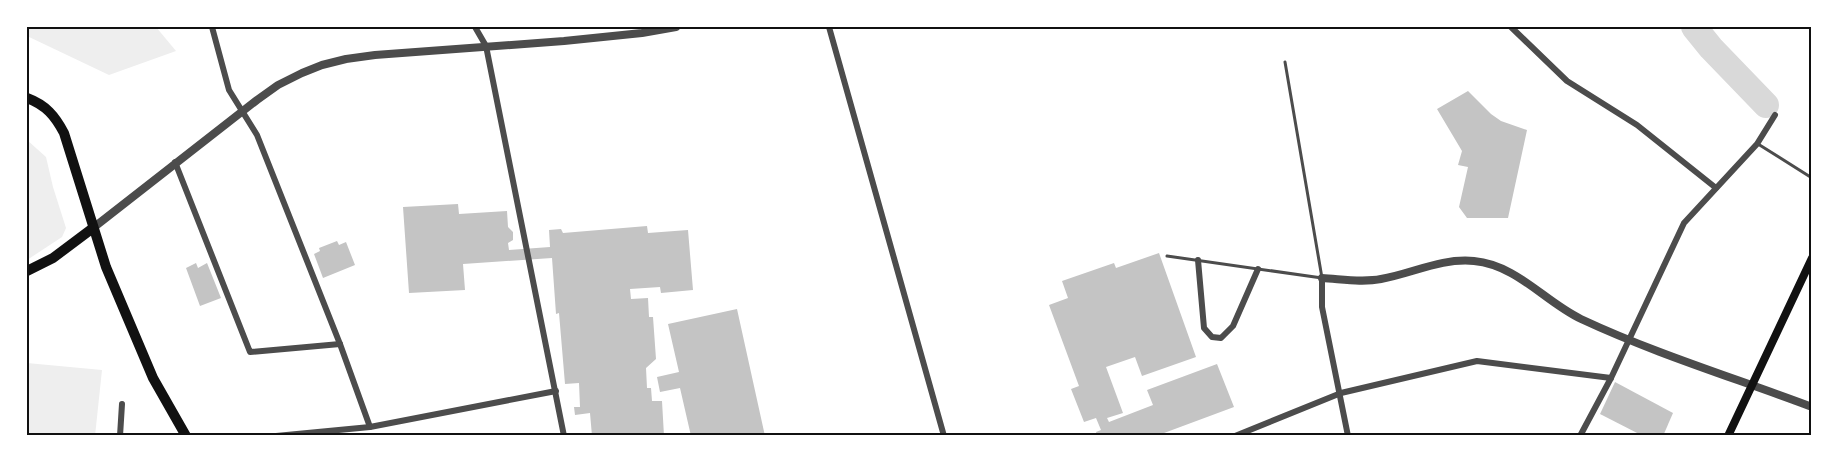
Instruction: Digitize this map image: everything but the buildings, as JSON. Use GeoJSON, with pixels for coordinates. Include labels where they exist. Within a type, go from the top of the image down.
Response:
{"type":"FeatureCollection","features":[{"type":"Feature","properties":{"kind":"highway"},"geometry":{"type":"LineString","coordinates":[[27,98],[45,106],[64,132],[106,267],[132,332],[153,378],[186,436]]}},
{"type":"Feature","properties":{"kind":"highway"},"geometry":{"type":"LineString","coordinates":[[27,271],[53,258],[93,228]]}},
{"type":"Feature","properties":{"kind":"main road"},"geometry":{"type":"LineString","coordinates":[[1728,436],[1812,258]]}},
{"type":"Feature","properties":{"kind":"street"},"geometry":{"type":"LineString","coordinates":[[212,27],[229,90],[257,135],[340,344],[370,427]]}},
{"type":"Feature","properties":{"kind":"street"},"geometry":{"type":"LineString","coordinates":[[475,27],[486,46],[564,436]]}},
{"type":"Feature","properties":{"kind":"street"},"geometry":{"type":"LineString","coordinates":[[93,228],[241,111],[278,85],[322,65],[375,55],[620,35],[676,27]]}},
{"type":"Feature","properties":{"kind":"street"},"geometry":{"type":"LineString","coordinates":[[829,27],[942,434]]}},
{"type":"Feature","properties":{"kind":"street"},"geometry":{"type":"LineString","coordinates":[[1511,27],[1567,81],[1637,125],[1716,188]]}},
{"type":"Feature","properties":{"kind":"street"},"geometry":{"type":"LineString","coordinates":[[1580,436],[1611,378],[1684,223],[1757,144],[1775,115]]}},
{"type":"Feature","properties":{"kind":"street"},"geometry":{"type":"LineString","coordinates":[[176,162],[250,352],[340,344]]}},
{"type":"Feature","properties":{"kind":"street"},"geometry":{"type":"LineString","coordinates":[[1198,260],[1204,328],[1212,337],[1221,338],[1233,326],[1258,269]]}},
{"type":"Feature","properties":{"kind":"street"},"geometry":{"type":"LineString","coordinates":[[1348,436],[1322,308],[1322,278],[1378,280],[1430,264],[1452,261],[1476,261],[1498,267],[1519,277],[1559,308],[1628,340],[1812,407]]}},
{"type":"Feature","properties":{"kind":"street"},"geometry":{"type":"LineString","coordinates":[[1235,436],[1341,393],[1477,361],[1611,378]]}},
{"type":"Feature","properties":{"kind":"street"},"geometry":{"type":"LineString","coordinates":[[276,436],[370,427],[556,392]]}},
{"type":"Feature","properties":{"kind":"street"},"geometry":{"type":"LineString","coordinates":[[120,436],[122,404]]}},
{"type":"Feature","properties":{"kind":"lane"},"geometry":{"type":"LineString","coordinates":[[1167,256],[1322,278],[1285,62]]}},
{"type":"Feature","properties":{"kind":"lane"},"geometry":{"type":"LineString","coordinates":[[1757,144],[1812,178]]}},
{"type":"Feature","properties":{"kind":"shaded area"},"geometry":{"type":"Polygon","coordinates":[[[27,27],[156,27],[176,51],[109,75],[27,36],[27,27]]]}},
{"type":"Feature","properties":{"kind":"shaded area"},"geometry":{"type":"Polygon","coordinates":[[[27,140],[46,157],[66,228],[62,237],[27,260],[27,140]]]}},
{"type":"Feature","properties":{"kind":"shaded area"},"geometry":{"type":"Polygon","coordinates":[[[27,363],[102,370],[95,436],[27,436],[27,363]]]}},
{"type":"Feature","properties":{"kind":"waterway"},"geometry":{"type":"LineString","coordinates":[[1694,27],[1766,105]]}}]}
